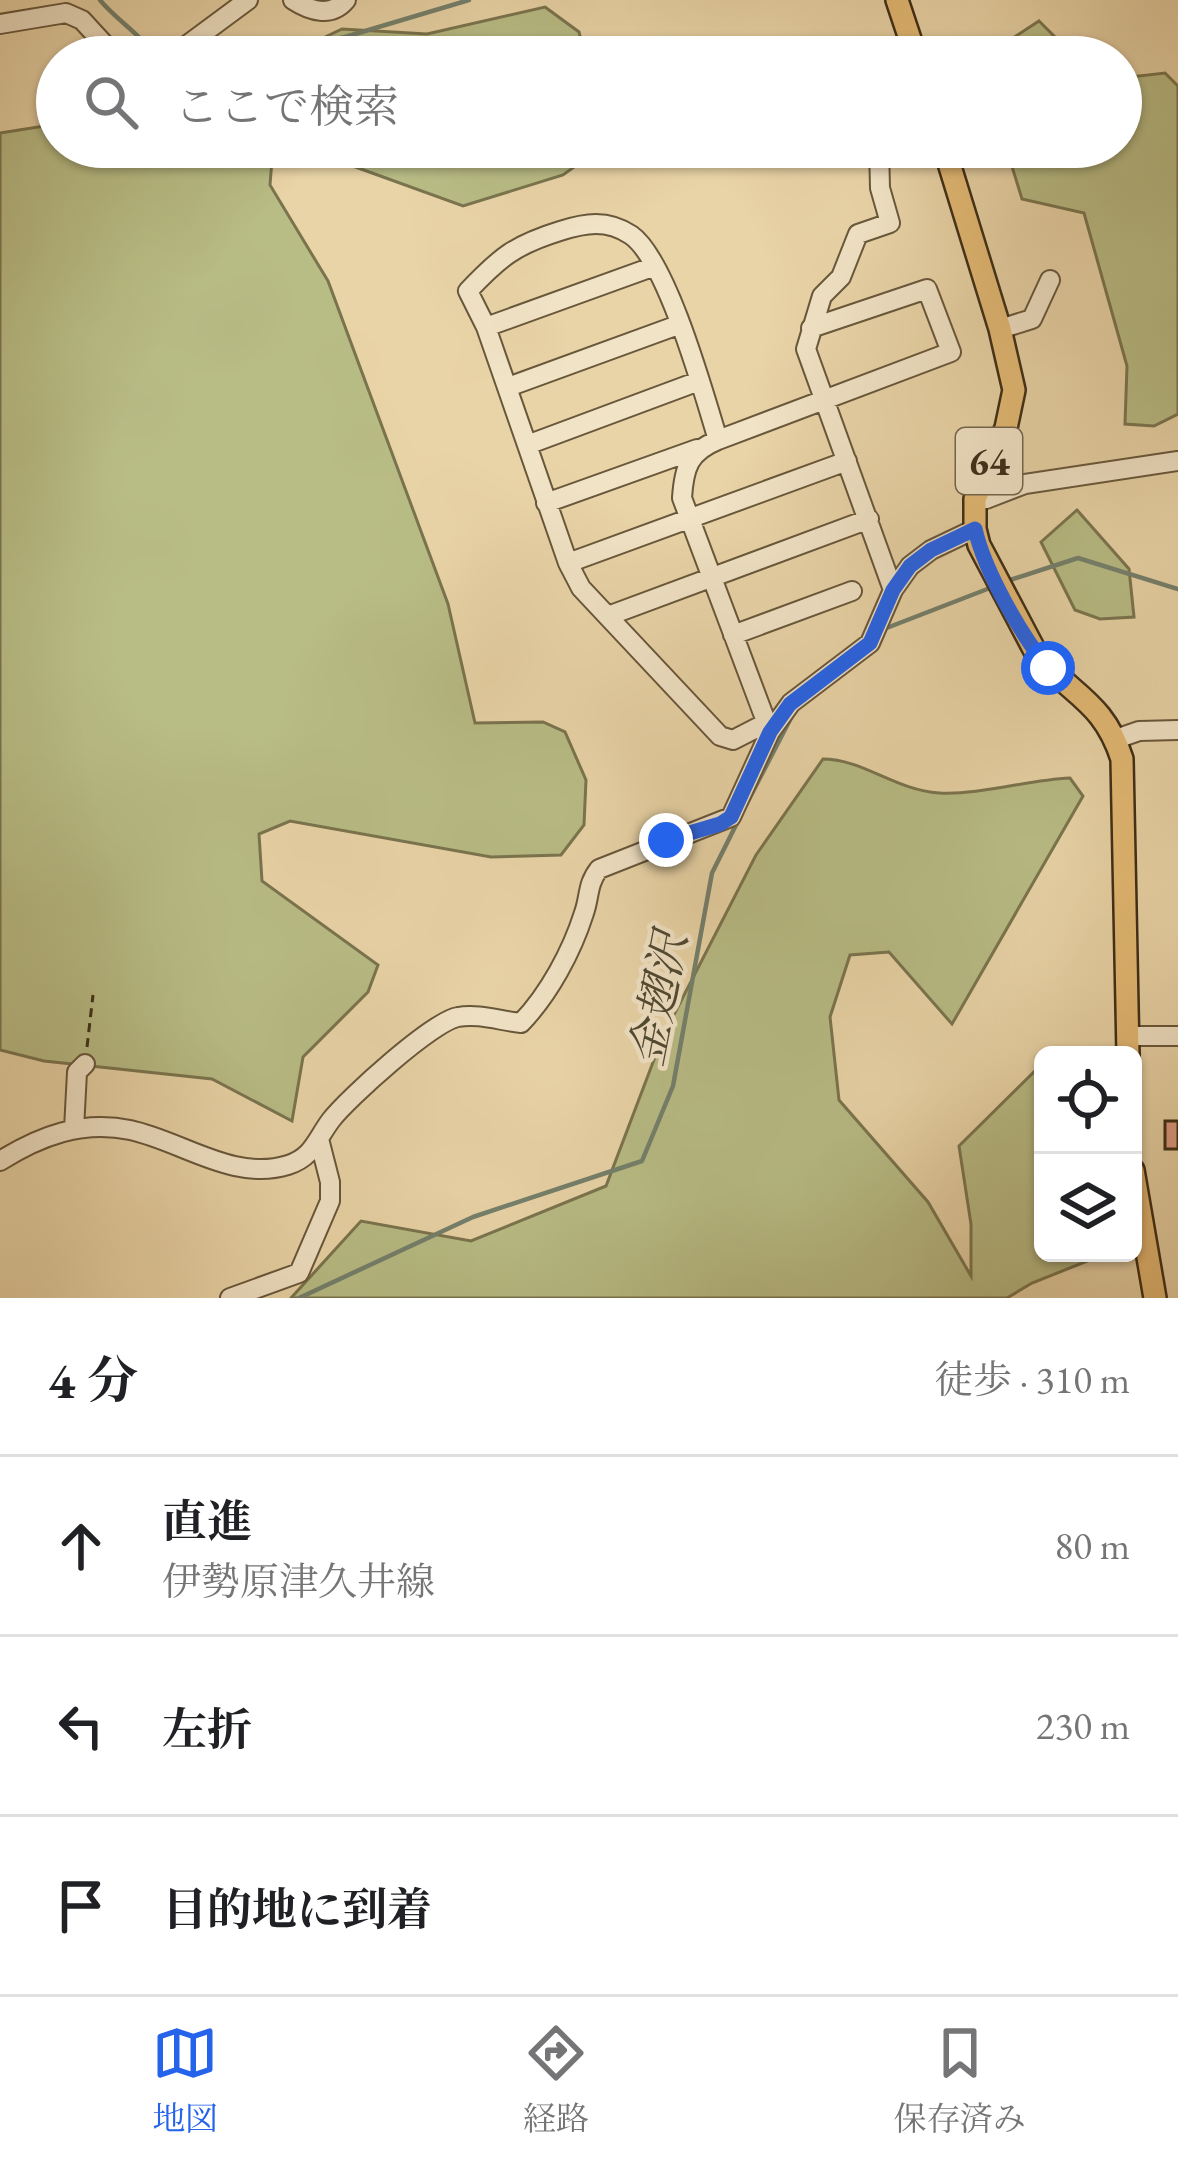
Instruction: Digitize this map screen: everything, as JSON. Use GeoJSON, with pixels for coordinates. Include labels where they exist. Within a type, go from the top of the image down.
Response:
{"type":"FeatureCollection","features":[{"type":"Feature","properties":{"kind":"main road"},"geometry":{"type":"LineString","coordinates":[[897,0],[909,36]]}},
{"type":"Feature","properties":{"kind":"main road","name":"64"},"geometry":{"type":"LineString","coordinates":[[950,168],[1012,370],[1011,412],[975,499],[979,544],[1036,652],[1048,668],[1096,707],[1116,740]]}},
{"type":"Feature","properties":{"kind":"main road"},"geometry":{"type":"LineString","coordinates":[[1116,740],[1124,784],[1128,1046]]}},
{"type":"Feature","properties":{"kind":"main road"},"geometry":{"type":"LineString","coordinates":[[1142,1222],[1155,1298]]}},
{"type":"Feature","properties":{"kind":"street"},"geometry":{"type":"LineString","coordinates":[[199,36],[248,0]]}},
{"type":"Feature","properties":{"kind":"street"},"geometry":{"type":"LineString","coordinates":[[293,0],[306,8],[327,11],[346,0]]}},
{"type":"Feature","properties":{"kind":"street"},"geometry":{"type":"LineString","coordinates":[[0,24],[66,13],[98,36]]}},
{"type":"Feature","properties":{"kind":"street"},"geometry":{"type":"LineString","coordinates":[[880,168],[890,223],[858,234],[841,277],[822,296],[806,349],[893,590]]}},
{"type":"Feature","properties":{"kind":"street"},"geometry":{"type":"LineString","coordinates":[[718,440],[655,266],[632,236],[598,223],[521,243],[501,255],[468,291],[486,327],[580,588],[720,736],[734,740],[768,728]]}},
{"type":"Feature","properties":{"kind":"street"},"geometry":{"type":"LineString","coordinates":[[486,327],[655,266]]}},
{"type":"Feature","properties":{"kind":"street"},"geometry":{"type":"LineString","coordinates":[[1000,329],[1032,319],[1050,280]]}},
{"type":"Feature","properties":{"kind":"street"},"geometry":{"type":"LineString","coordinates":[[546,503],[951,352],[927,289],[811,328]]}},
{"type":"Feature","properties":{"kind":"street"},"geometry":{"type":"LineString","coordinates":[[508,387],[678,325]]}},
{"type":"Feature","properties":{"kind":"street"},"geometry":{"type":"LineString","coordinates":[[526,445],[699,381]]}},
{"type":"Feature","properties":{"kind":"street"},"geometry":{"type":"LineString","coordinates":[[698,448],[683,482],[682,498],[768,728]]}},
{"type":"Feature","properties":{"kind":"street"},"geometry":{"type":"LineString","coordinates":[[975,499],[1025,484],[1176,459]]}},
{"type":"Feature","properties":{"kind":"street"},"geometry":{"type":"LineString","coordinates":[[568,563],[847,461]]}},
{"type":"Feature","properties":{"kind":"street"},"geometry":{"type":"LineString","coordinates":[[608,616],[868,519]]}},
{"type":"Feature","properties":{"kind":"street"},"geometry":{"type":"LineString","coordinates":[[0,1161],[31,1142],[74,1129],[128,1130],[214,1161],[272,1169],[310,1154],[352,1097],[448,1020],[481,1016],[521,1023],[556,974],[586,911],[589,881],[599,869],[731,817],[768,728],[790,704],[870,643],[893,590],[910,566],[975,529]]}},
{"type":"Feature","properties":{"kind":"street"},"geometry":{"type":"LineString","coordinates":[[733,635],[852,591]]}},
{"type":"Feature","properties":{"kind":"street"},"geometry":{"type":"LineString","coordinates":[[1116,740],[1139,731],[1178,730]]}},
{"type":"Feature","properties":{"kind":"street"},"geometry":{"type":"LineString","coordinates":[[1128,1046],[1178,1036]]}},
{"type":"Feature","properties":{"kind":"street"},"geometry":{"type":"LineString","coordinates":[[74,1129],[77,1072],[85,1064]]}},
{"type":"Feature","properties":{"kind":"street"},"geometry":{"type":"LineString","coordinates":[[230,1298],[299,1274],[330,1202],[319,1139]]}},
{"type":"Feature","properties":{"kind":"path"},"geometry":{"type":"LineString","coordinates":[[85,1064],[93,994]]}},
{"type":"Feature","properties":{"kind":"green space"},"geometry":{"type":"Polygon","coordinates":[[[545,7],[580,36],[327,36],[342,29],[427,34],[545,7]]]}},
{"type":"Feature","properties":{"kind":"green space"},"geometry":{"type":"Polygon","coordinates":[[[1039,21],[1054,36],[1016,36],[1039,21]]]}},
{"type":"Feature","properties":{"kind":"green space"},"geometry":{"type":"Polygon","coordinates":[[[1165,73],[1178,86],[1178,414],[1154,426],[1125,424],[1127,366],[1084,213],[1022,199],[1012,168],[1142,168],[1142,76],[1165,73]]]}},
{"type":"Feature","properties":{"kind":"green space"},"geometry":{"type":"Polygon","coordinates":[[[36,127],[36,168],[271,168],[270,185],[328,281],[448,604],[475,723],[543,722],[565,732],[586,780],[584,825],[561,855],[491,857],[290,821],[259,834],[262,881],[378,965],[368,992],[303,1057],[292,1121],[212,1079],[44,1061],[0,1050],[0,133],[36,127]]]}},
{"type":"Feature","properties":{"kind":"green space"},"geometry":{"type":"Polygon","coordinates":[[[358,168],[573,168],[563,175],[463,206],[358,168]]]}},
{"type":"Feature","properties":{"kind":"green space"},"geometry":{"type":"Polygon","coordinates":[[[1077,510],[1129,569],[1134,617],[1100,619],[1075,610],[1041,542],[1077,510]]]}},
{"type":"Feature","properties":{"kind":"green space"},"geometry":{"type":"Polygon","coordinates":[[[823,759],[939,793],[1070,778],[1083,796],[952,1024],[889,952],[850,955],[830,1017],[839,1100],[928,1202],[971,1276],[971,1224],[959,1146],[1034,1072],[1034,1262],[1085,1262],[1007,1298],[291,1298],[361,1221],[471,1241],[606,1186],[663,1036],[756,855],[823,759]]]}},
{"type":"Feature","properties":{"kind":"building"},"geometry":{"type":"Polygon","coordinates":[[[1165,1121],[1178,1121],[1178,1149],[1165,1149],[1165,1121]]]}},
{"type":"Feature","properties":{"kind":"waterway"},"geometry":{"type":"LineString","coordinates":[[100,0],[137,36]]}},
{"type":"Feature","properties":{"kind":"waterway"},"geometry":{"type":"LineString","coordinates":[[348,36],[469,0]]}},
{"type":"Feature","properties":{"kind":"waterway","name":"金翅沢"},"geometry":{"type":"LineString","coordinates":[[1007,581],[1078,558],[1178,589]]}},
{"type":"Feature","properties":{"kind":"waterway","name":"金翅沢"},"geometry":{"type":"LineString","coordinates":[[884,629],[990,588]]}},
{"type":"Feature","properties":{"kind":"waterway","name":"金翅沢"},"geometry":{"type":"LineString","coordinates":[[746,805],[793,714]]}},
{"type":"Feature","properties":{"kind":"waterway","name":"金翅沢"},"geometry":{"type":"LineString","coordinates":[[299,1298],[473,1217],[642,1161],[673,1086],[712,873],[738,821]]}},
{"type":"Feature","properties":{"kind":"route"},"geometry":{"type":"LineString","coordinates":[[666,840],[731,817],[770,732],[790,704],[870,643],[893,590],[910,566],[975,529],[1016,618],[1048,668]]}}]}
